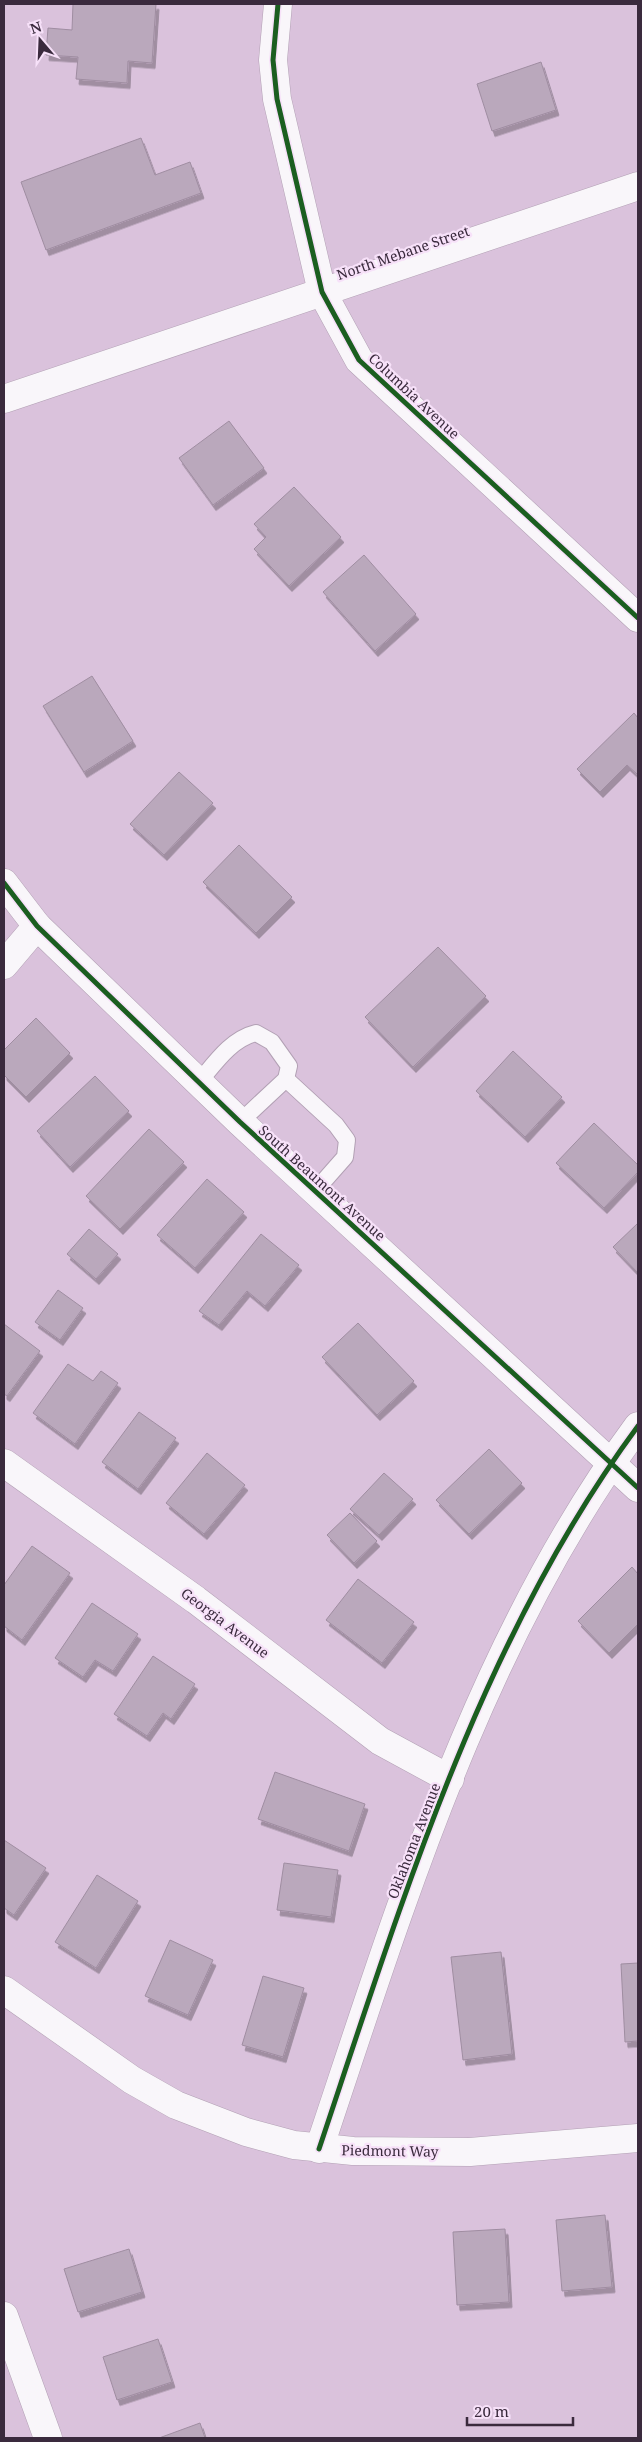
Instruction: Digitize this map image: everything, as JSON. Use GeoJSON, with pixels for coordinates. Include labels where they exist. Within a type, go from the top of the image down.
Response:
{"type":"FeatureCollection","features":[{"type":"Feature","properties":{"kind":"street","name":"Columbia Avenue"},"geometry":{"type":"LineString","coordinates":[[278,4],[273,60],[277,99],[322,292],[359,360],[638,618]]}},
{"type":"Feature","properties":{"kind":"street","name":"North Mebane Street"},"geometry":{"type":"LineString","coordinates":[[4,399],[638,186]]}},
{"type":"Feature","properties":{"kind":"street","name":"South Beaumont Avenue"},"geometry":{"type":"LineString","coordinates":[[4,883],[37,926],[240,1122],[638,1488]]}},
{"type":"Feature","properties":{"kind":"street"},"geometry":{"type":"LineString","coordinates":[[4,965],[37,926]]}},
{"type":"Feature","properties":{"kind":"street","name":"Oklahoma Avenue"},"geometry":{"type":"LineString","coordinates":[[320,2149],[410,1877],[488,1690],[530,1603],[577,1518],[611,1463],[638,1426]]}},
{"type":"Feature","properties":{"kind":"street","name":"Georgia Avenue"},"geometry":{"type":"LineString","coordinates":[[4,1463],[196,1600],[380,1741],[450,1779]]}},
{"type":"Feature","properties":{"kind":"street","name":"Piedmont Way"},"geometry":{"type":"LineString","coordinates":[[4,1990],[132,2080],[176,2105],[246,2132],[320,2149],[470,2152],[638,2138]]}},
{"type":"Feature","properties":{"kind":"street"},"geometry":{"type":"LineString","coordinates":[[4,2316],[48,2438]]}},
{"type":"Feature","properties":{"kind":"lane"},"geometry":{"type":"LineString","coordinates":[[199,1082],[228,1049],[245,1036],[256,1033],[272,1042],[289,1066],[286,1079],[240,1122]]}},
{"type":"Feature","properties":{"kind":"lane"},"geometry":{"type":"LineString","coordinates":[[286,1079],[336,1125],[347,1140],[345,1156],[315,1191]]}},
{"type":"Feature","properties":{"kind":"building"},"geometry":{"type":"Polygon","coordinates":[[[73,4],[156,4],[152,63],[128,61],[127,83],[76,79],[78,57],[46,55],[48,28],[72,30],[73,4]]]}},
{"type":"Feature","properties":{"kind":"building"},"geometry":{"type":"Polygon","coordinates":[[[541,62],[556,110],[492,131],[477,84],[541,62]]]}},
{"type":"Feature","properties":{"kind":"building"},"geometry":{"type":"Polygon","coordinates":[[[141,138],[155,175],[190,162],[201,193],[46,250],[21,182],[141,138]]]}},
{"type":"Feature","properties":{"kind":"building"},"geometry":{"type":"Polygon","coordinates":[[[229,421],[264,468],[213,505],[179,458],[229,421]]]}},
{"type":"Feature","properties":{"kind":"building"},"geometry":{"type":"Polygon","coordinates":[[[294,487],[341,537],[289,586],[254,549],[266,537],[254,524],[294,487]]]}},
{"type":"Feature","properties":{"kind":"building"},"geometry":{"type":"Polygon","coordinates":[[[364,555],[416,614],[375,651],[323,592],[364,555]]]}},
{"type":"Feature","properties":{"kind":"building"},"geometry":{"type":"Polygon","coordinates":[[[92,676],[133,741],[84,772],[43,706],[92,676]]]}},
{"type":"Feature","properties":{"kind":"building"},"geometry":{"type":"Polygon","coordinates":[[[634,713],[638,718],[638,775],[627,765],[600,792],[577,769],[634,713]]]}},
{"type":"Feature","properties":{"kind":"building"},"geometry":{"type":"Polygon","coordinates":[[[179,772],[213,803],[164,855],[130,824],[179,772]]]}},
{"type":"Feature","properties":{"kind":"building"},"geometry":{"type":"Polygon","coordinates":[[[239,845],[292,897],[256,933],[203,882],[239,845]]]}},
{"type":"Feature","properties":{"kind":"building"},"geometry":{"type":"Polygon","coordinates":[[[438,947],[486,996],[413,1067],[365,1017],[438,947]]]}},
{"type":"Feature","properties":{"kind":"building"},"geometry":{"type":"Polygon","coordinates":[[[36,1018],[70,1053],[26,1097],[4,1075],[4,1050],[36,1018]]]}},
{"type":"Feature","properties":{"kind":"building"},"geometry":{"type":"Polygon","coordinates":[[[513,1051],[562,1097],[525,1137],[476,1091],[513,1051]]]}},
{"type":"Feature","properties":{"kind":"building"},"geometry":{"type":"Polygon","coordinates":[[[95,1076],[129,1111],[70,1167],[37,1131],[95,1076]]]}},
{"type":"Feature","properties":{"kind":"building"},"geometry":{"type":"Polygon","coordinates":[[[594,1123],[638,1165],[638,1172],[604,1208],[556,1163],[594,1123]]]}},
{"type":"Feature","properties":{"kind":"building"},"geometry":{"type":"Polygon","coordinates":[[[149,1129],[184,1162],[120,1229],[86,1196],[149,1129]]]}},
{"type":"Feature","properties":{"kind":"building"},"geometry":{"type":"Polygon","coordinates":[[[207,1179],[244,1212],[195,1268],[157,1235],[207,1179]]]}},
{"type":"Feature","properties":{"kind":"building"},"geometry":{"type":"Polygon","coordinates":[[[638,1223],[638,1273],[613,1247],[638,1223]]]}},
{"type":"Feature","properties":{"kind":"building"},"geometry":{"type":"Polygon","coordinates":[[[89,1229],[118,1254],[96,1279],[67,1254],[89,1229]]]}},
{"type":"Feature","properties":{"kind":"building"},"geometry":{"type":"Polygon","coordinates":[[[261,1234],[299,1265],[265,1306],[247,1291],[219,1325],[199,1311],[261,1234]]]}},
{"type":"Feature","properties":{"kind":"building"},"geometry":{"type":"Polygon","coordinates":[[[58,1290],[83,1308],[60,1340],[35,1322],[58,1290]]]}},
{"type":"Feature","properties":{"kind":"building"},"geometry":{"type":"Polygon","coordinates":[[[358,1323],[414,1381],[377,1415],[322,1357],[358,1323]]]}},
{"type":"Feature","properties":{"kind":"building"},"geometry":{"type":"Polygon","coordinates":[[[4,1324],[40,1351],[7,1396],[4,1394],[4,1324]]]}},
{"type":"Feature","properties":{"kind":"building"},"geometry":{"type":"Polygon","coordinates":[[[68,1364],[93,1381],[101,1371],[118,1383],[75,1444],[33,1413],[68,1364]]]}},
{"type":"Feature","properties":{"kind":"building"},"geometry":{"type":"Polygon","coordinates":[[[139,1412],[176,1438],[138,1489],[102,1462],[139,1412]]]}},
{"type":"Feature","properties":{"kind":"building"},"geometry":{"type":"Polygon","coordinates":[[[489,1449],[522,1483],[469,1534],[436,1500],[489,1449]]]}},
{"type":"Feature","properties":{"kind":"building"},"geometry":{"type":"Polygon","coordinates":[[[207,1453],[245,1485],[204,1534],[166,1503],[207,1453]]]}},
{"type":"Feature","properties":{"kind":"building"},"geometry":{"type":"Polygon","coordinates":[[[384,1473],[413,1499],[379,1535],[350,1509],[384,1473]]]}},
{"type":"Feature","properties":{"kind":"building"},"geometry":{"type":"Polygon","coordinates":[[[350,1513],[377,1541],[354,1563],[327,1535],[350,1513]]]}},
{"type":"Feature","properties":{"kind":"building"},"geometry":{"type":"Polygon","coordinates":[[[32,1546],[70,1573],[22,1640],[4,1626],[4,1585],[32,1546]]]}},
{"type":"Feature","properties":{"kind":"building"},"geometry":{"type":"Polygon","coordinates":[[[632,1567],[638,1574],[638,1624],[609,1653],[578,1621],[632,1567]]]}},
{"type":"Feature","properties":{"kind":"building"},"geometry":{"type":"Polygon","coordinates":[[[358,1579],[414,1622],[382,1663],[326,1620],[358,1579]]]}},
{"type":"Feature","properties":{"kind":"building"},"geometry":{"type":"Polygon","coordinates":[[[92,1603],[138,1634],[113,1671],[95,1660],[83,1677],[55,1658],[92,1603]]]}},
{"type":"Feature","properties":{"kind":"building"},"geometry":{"type":"Polygon","coordinates":[[[153,1656],[195,1684],[171,1719],[163,1713],[147,1736],[114,1714],[153,1656]]]}},
{"type":"Feature","properties":{"kind":"building"},"geometry":{"type":"Polygon","coordinates":[[[275,1772],[365,1804],[349,1851],[258,1819],[275,1772]]]}},
{"type":"Feature","properties":{"kind":"building"},"geometry":{"type":"Polygon","coordinates":[[[4,1840],[46,1868],[14,1915],[4,1908],[4,1840]]]}},
{"type":"Feature","properties":{"kind":"building"},"geometry":{"type":"Polygon","coordinates":[[[284,1863],[338,1870],[331,1917],[277,1910],[284,1863]]]}},
{"type":"Feature","properties":{"kind":"building"},"geometry":{"type":"Polygon","coordinates":[[[97,1875],[138,1901],[96,1968],[55,1942],[97,1875]]]}},
{"type":"Feature","properties":{"kind":"building"},"geometry":{"type":"Polygon","coordinates":[[[170,1940],[213,1960],[188,2015],[145,1996],[170,1940]]]}},
{"type":"Feature","properties":{"kind":"building"},"geometry":{"type":"Polygon","coordinates":[[[501,1952],[512,2054],[463,2060],[451,1957],[501,1952]]]}},
{"type":"Feature","properties":{"kind":"building"},"geometry":{"type":"Polygon","coordinates":[[[638,1963],[638,2041],[625,2042],[621,1964],[638,1963]]]}},
{"type":"Feature","properties":{"kind":"building"},"geometry":{"type":"Polygon","coordinates":[[[263,1976],[304,1988],[283,2057],[242,2045],[263,1976]]]}},
{"type":"Feature","properties":{"kind":"building"},"geometry":{"type":"Polygon","coordinates":[[[605,2215],[612,2287],[562,2291],[556,2220],[605,2215]]]}},
{"type":"Feature","properties":{"kind":"building"},"geometry":{"type":"Polygon","coordinates":[[[505,2229],[509,2302],[457,2305],[453,2232],[505,2229]]]}},
{"type":"Feature","properties":{"kind":"building"},"geometry":{"type":"Polygon","coordinates":[[[129,2249],[142,2292],[78,2312],[64,2269],[129,2249]]]}},
{"type":"Feature","properties":{"kind":"building"},"geometry":{"type":"Polygon","coordinates":[[[158,2339],[172,2382],[117,2400],[103,2357],[158,2339]]]}},
{"type":"Feature","properties":{"kind":"building"},"geometry":{"type":"Polygon","coordinates":[[[200,2423],[205,2438],[159,2438],[200,2423]]]}},
{"type":"Feature","properties":{"kind":"cycle path"},"geometry":{"type":"LineString","coordinates":[[278,4],[273,60],[277,99],[322,292],[359,360],[638,618]]}},
{"type":"Feature","properties":{"kind":"cycle path"},"geometry":{"type":"LineString","coordinates":[[4,883],[37,926],[240,1122],[638,1488]]}},
{"type":"Feature","properties":{"kind":"cycle path"},"geometry":{"type":"LineString","coordinates":[[319,2149],[415,1867],[451,1774],[490,1683],[534,1594],[583,1508],[638,1426]]}}]}
